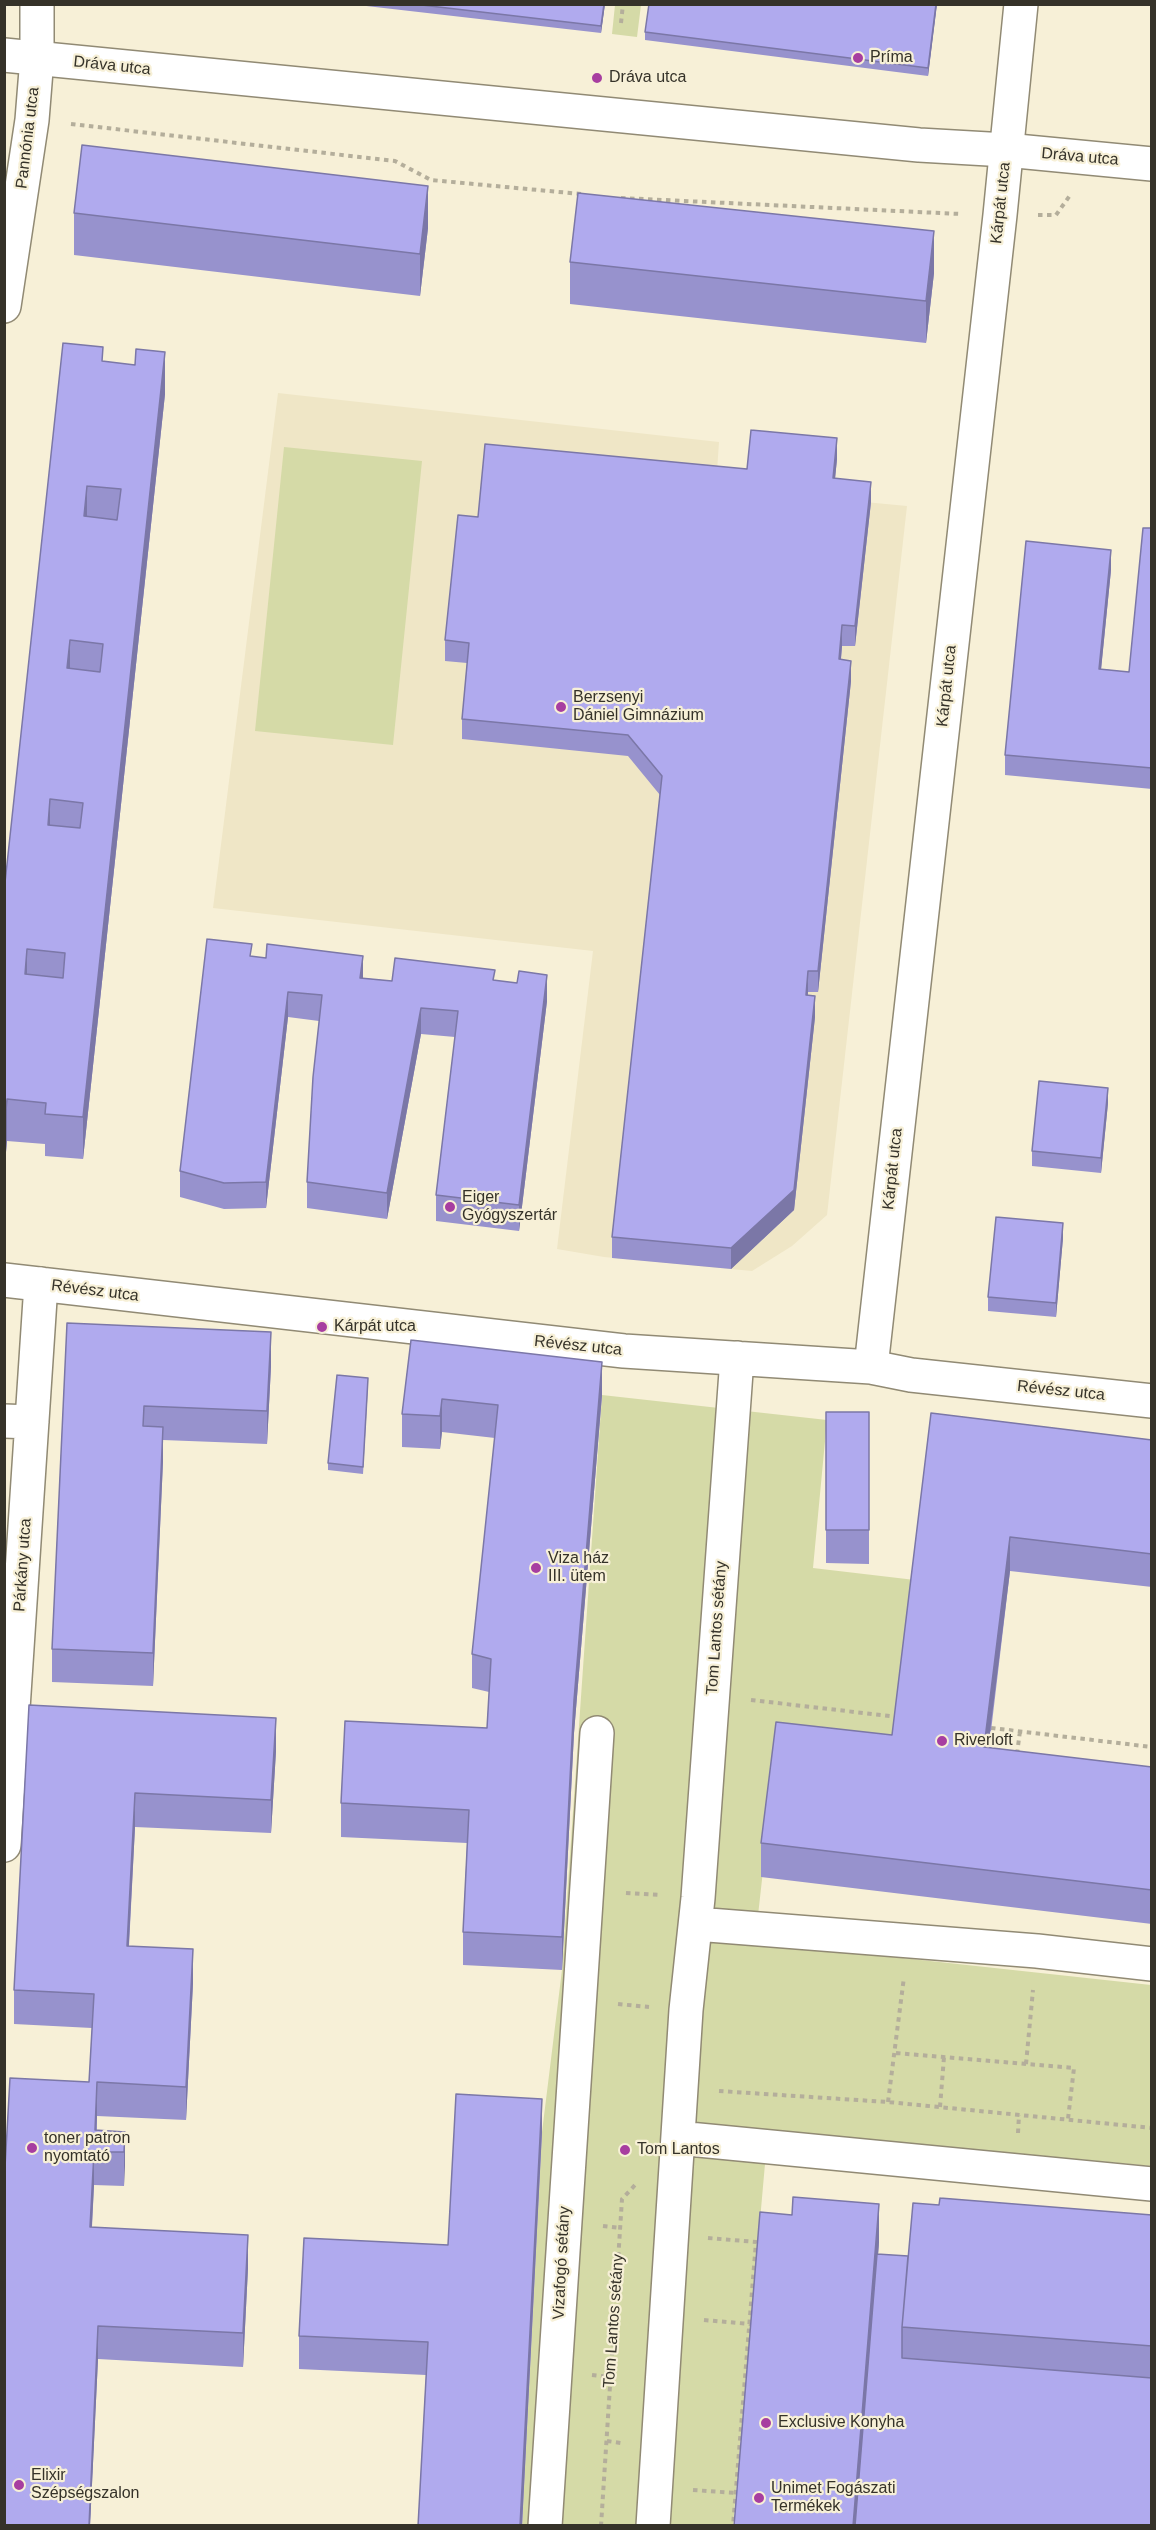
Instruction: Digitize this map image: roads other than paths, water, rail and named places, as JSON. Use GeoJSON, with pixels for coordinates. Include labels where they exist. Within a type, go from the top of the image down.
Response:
{"type":"FeatureCollection","features":[{"type":"Feature","properties":{"kind":"street","name":"Pannónia utca"},"geometry":{"type":"LineString","coordinates":[[4,306],[32,120],[37,58],[37,4]]}},
{"type":"Feature","properties":{"kind":"street","name":"Kárpát utca"},"geometry":{"type":"LineString","coordinates":[[871,1367],[1000,215],[1021,4]]}},
{"type":"Feature","properties":{"kind":"street","name":"Dráva utca"},"geometry":{"type":"LineString","coordinates":[[4,56],[919,145],[1006,150],[1152,164]]}},
{"type":"Feature","properties":{"kind":"street","name":"Révész utca"},"geometry":{"type":"LineString","coordinates":[[4,1280],[624,1351],[871,1367],[911,1375],[1152,1401]]}},
{"type":"Feature","properties":{"kind":"street","name":"Párkány utca"},"geometry":{"type":"LineString","coordinates":[[4,1845],[18,1422],[41,1284]]}},
{"type":"Feature","properties":{"kind":"street","name":"Tom Lantos sétány"},"geometry":{"type":"LineString","coordinates":[[653,2526],[686,2010],[697,1911],[737,1358]]}},
{"type":"Feature","properties":{"kind":"street","name":"Vizafogó sétány"},"geometry":{"type":"LineString","coordinates":[[545,2526],[597,1733]]}},
{"type":"Feature","properties":{"kind":"street"},"geometry":{"type":"LineString","coordinates":[[697,1911],[908,1942],[1037,1951],[1152,1964]]}},
{"type":"Feature","properties":{"kind":"street"},"geometry":{"type":"LineString","coordinates":[[678,2138],[1152,2184]]}},
{"type":"Feature","properties":{"kind":"place","name":"Príma"},"geometry":{"type":"Point","coordinates":[858,58]}},
{"type":"Feature","properties":{"kind":"place","name":"Dráva utca"},"geometry":{"type":"Point","coordinates":[597,78]}},
{"type":"Feature","properties":{"kind":"place","name":"Berzsenyi Dániel Gimnázium"},"geometry":{"type":"Point","coordinates":[561,707]}},
{"type":"Feature","properties":{"kind":"place","name":"Eiger Gyógyszertár"},"geometry":{"type":"Point","coordinates":[450,1207]}},
{"type":"Feature","properties":{"kind":"place","name":"Kárpát utca"},"geometry":{"type":"Point","coordinates":[322,1327]}},
{"type":"Feature","properties":{"kind":"place","name":"Viza ház III. ütem"},"geometry":{"type":"Point","coordinates":[536,1568]}},
{"type":"Feature","properties":{"kind":"place","name":"Riverloft"},"geometry":{"type":"Point","coordinates":[942,1741]}},
{"type":"Feature","properties":{"kind":"place","name":"toner patron nyomtató"},"geometry":{"type":"Point","coordinates":[32,2148]}},
{"type":"Feature","properties":{"kind":"place","name":"Tom Lantos"},"geometry":{"type":"Point","coordinates":[625,2150]}},
{"type":"Feature","properties":{"kind":"place","name":"Exclusive Konyha"},"geometry":{"type":"Point","coordinates":[766,2423]}},
{"type":"Feature","properties":{"kind":"place","name":"Elixir Szépségszalon"},"geometry":{"type":"Point","coordinates":[19,2485]}},
{"type":"Feature","properties":{"kind":"place","name":"Unimet Fogászati Termékek"},"geometry":{"type":"Point","coordinates":[759,2498]}}]}
